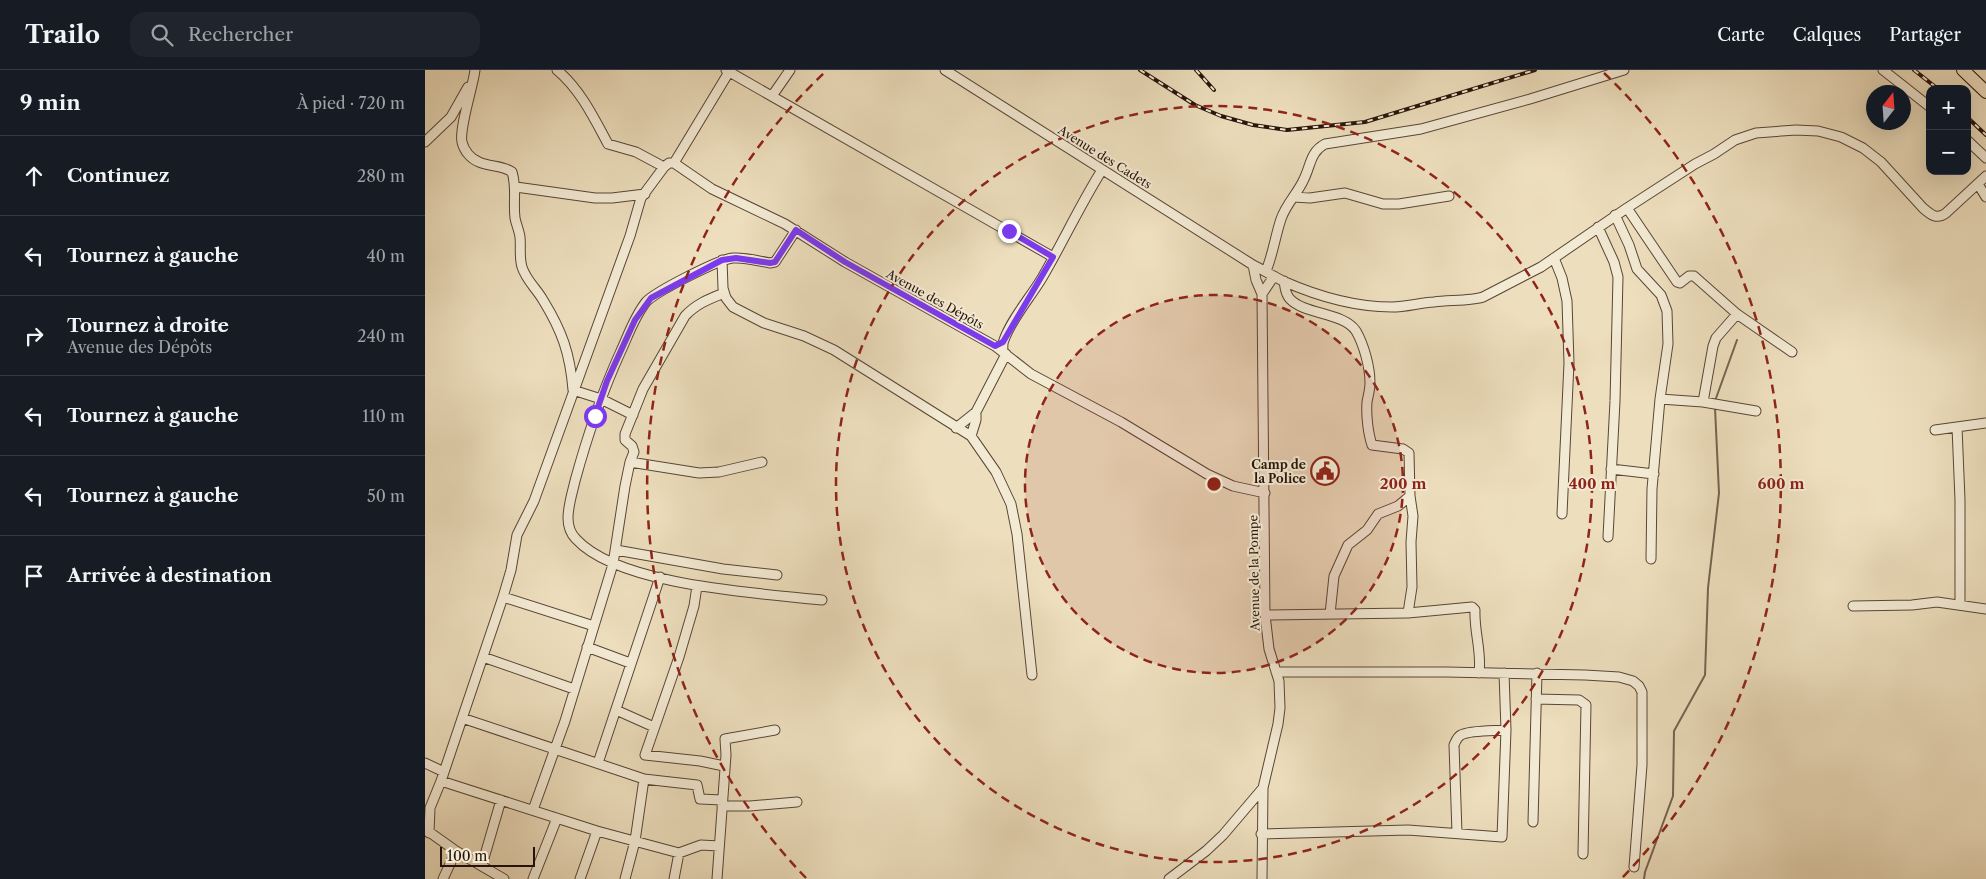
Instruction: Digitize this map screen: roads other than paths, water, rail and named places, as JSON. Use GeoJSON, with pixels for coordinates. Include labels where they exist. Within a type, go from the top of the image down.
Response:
{"type":"FeatureCollection","features":[{"type":"Feature","properties":{"kind":"highway"},"geometry":{"type":"LineString","coordinates":[[1963,70],[1986,92]]}},
{"type":"Feature","properties":{"kind":"street"},"geometry":{"type":"LineString","coordinates":[[557,70],[569,81],[586,104],[608,144],[636,152],[664,167]]}},
{"type":"Feature","properties":{"kind":"street"},"geometry":{"type":"LineString","coordinates":[[773,96],[789,70]]}},
{"type":"Feature","properties":{"kind":"street","name":"Avenue des Cadets"},"geometry":{"type":"LineString","coordinates":[[945,70],[1253,265],[1284,281],[1337,301],[1362,305],[1394,307],[1455,299],[1476,300],[1528,275],[1615,215],[1735,140],[1756,132],[1775,130],[1818,131],[1841,137],[1863,148],[1897,178],[1930,215],[1936,217],[1941,217],[1978,184]]}},
{"type":"Feature","properties":{"kind":"street"},"geometry":{"type":"LineString","coordinates":[[1266,271],[1281,220],[1304,179],[1312,156],[1317,148],[1325,144],[1421,129],[1530,100],[1625,70]]}},
{"type":"Feature","properties":{"kind":"street"},"geometry":{"type":"LineString","coordinates":[[1883,70],[1926,104]]}},
{"type":"Feature","properties":{"kind":"street"},"geometry":{"type":"LineString","coordinates":[[504,879],[495,876],[482,865],[456,851],[427,831],[427,809],[442,776],[503,597],[511,570],[517,535],[534,501],[630,236],[638,205],[664,167],[669,163],[674,163],[727,71],[1053,257]]}},
{"type":"Feature","properties":{"kind":"street"},"geometry":{"type":"LineString","coordinates":[[425,142],[451,117],[475,72]]}},
{"type":"Feature","properties":{"kind":"street"},"geometry":{"type":"LineString","coordinates":[[475,72],[464,118],[462,142],[469,156],[479,162],[507,168],[512,172],[516,187],[515,220],[520,235],[520,259],[527,279],[541,298],[563,338],[569,355],[573,390]]}},
{"type":"Feature","properties":{"kind":"street"},"geometry":{"type":"LineString","coordinates":[[1971,144],[1986,158]]}},
{"type":"Feature","properties":{"kind":"street","name":"Avenue des Dépôts"},"geometry":{"type":"LineString","coordinates":[[674,163],[712,188],[796,230],[845,262],[1002,348],[1031,374],[1121,422],[1207,474],[1233,486],[1265,494]]}},
{"type":"Feature","properties":{"kind":"street"},"geometry":{"type":"LineString","coordinates":[[971,436],[976,420],[976,412],[1002,348],[1102,170]]}},
{"type":"Feature","properties":{"kind":"street"},"geometry":{"type":"LineString","coordinates":[[1986,176],[1978,184],[1986,197]]}},
{"type":"Feature","properties":{"kind":"street"},"geometry":{"type":"LineString","coordinates":[[516,187],[595,198],[645,194]]}},
{"type":"Feature","properties":{"kind":"street"},"geometry":{"type":"LineString","coordinates":[[1293,197],[1310,198],[1345,193],[1383,204],[1391,204],[1449,196]]}},
{"type":"Feature","properties":{"kind":"street"},"geometry":{"type":"LineString","coordinates":[[1627,208],[1677,282],[1680,283],[1689,276],[1694,276],[1737,314],[1792,352]]}},
{"type":"Feature","properties":{"kind":"street"},"geometry":{"type":"LineString","coordinates":[[1615,215],[1629,245],[1637,269],[1661,295],[1667,310],[1667,344],[1654,474],[1651,559]]}},
{"type":"Feature","properties":{"kind":"street"},"geometry":{"type":"LineString","coordinates":[[1598,227],[1614,262],[1618,277],[1607,537]]}},
{"type":"Feature","properties":{"kind":"street"},"geometry":{"type":"LineString","coordinates":[[796,230],[777,260],[773,263],[736,258],[722,260],[663,290],[646,302],[632,326],[601,399],[579,465],[569,508],[568,525],[569,530],[577,540],[601,559],[613,564],[697,586],[822,600]]}},
{"type":"Feature","properties":{"kind":"street"},"geometry":{"type":"LineString","coordinates":[[1554,258],[1562,278],[1567,301],[1569,363],[1562,514]]}},
{"type":"Feature","properties":{"kind":"street"},"geometry":{"type":"LineString","coordinates":[[722,260],[721,278],[724,293],[728,303],[733,307],[764,323],[804,336],[834,350],[971,436],[996,472],[1011,504],[1015,520],[1032,674]]}},
{"type":"Feature","properties":{"kind":"street","name":"Avenue de la Pompe"},"geometry":{"type":"LineString","coordinates":[[1253,265],[1261,294],[1265,494],[1265,615],[1269,649],[1279,682],[1280,708],[1263,788],[1262,879]]}},
{"type":"Feature","properties":{"kind":"street"},"geometry":{"type":"LineString","coordinates":[[1261,294],[1274,276]]}},
{"type":"Feature","properties":{"kind":"street"},"geometry":{"type":"LineString","coordinates":[[1284,281],[1289,299],[1350,325],[1355,330],[1368,368],[1370,382],[1367,406],[1371,442],[1374,446],[1403,449],[1409,453],[1410,496],[1413,516],[1411,542],[1412,587],[1408,612]]}},
{"type":"Feature","properties":{"kind":"street"},"geometry":{"type":"LineString","coordinates":[[533,810],[575,689],[613,564],[622,502],[634,449],[624,437],[643,389],[685,316],[704,301],[724,293]]}},
{"type":"Feature","properties":{"kind":"street"},"geometry":{"type":"LineString","coordinates":[[1703,402],[1716,338],[1737,314]]}},
{"type":"Feature","properties":{"kind":"street"},"geometry":{"type":"LineString","coordinates":[[573,390],[601,399],[633,415]]}},
{"type":"Feature","properties":{"kind":"street"},"geometry":{"type":"LineString","coordinates":[[1660,399],[1703,402],[1756,411]]}},
{"type":"Feature","properties":{"kind":"street"},"geometry":{"type":"LineString","coordinates":[[957,428],[976,412]]}},
{"type":"Feature","properties":{"kind":"street"},"geometry":{"type":"LineString","coordinates":[[1935,430],[1986,423]]}},
{"type":"Feature","properties":{"kind":"street"},"geometry":{"type":"LineString","coordinates":[[1957,427],[1960,500],[1960,605]]}},
{"type":"Feature","properties":{"kind":"street"},"geometry":{"type":"LineString","coordinates":[[630,462],[699,473],[719,472],[762,462]]}},
{"type":"Feature","properties":{"kind":"street"},"geometry":{"type":"LineString","coordinates":[[1611,469],[1654,474]]}},
{"type":"Feature","properties":{"kind":"street"},"geometry":{"type":"LineString","coordinates":[[1330,614],[1334,576],[1348,545],[1367,530],[1378,514],[1398,506],[1410,496]]}},
{"type":"Feature","properties":{"kind":"street"},"geometry":{"type":"LineString","coordinates":[[616,550],[723,569],[777,576]]}},
{"type":"Feature","properties":{"kind":"street"},"geometry":{"type":"LineString","coordinates":[[598,763],[630,662],[660,577]]}},
{"type":"Feature","properties":{"kind":"street"},"geometry":{"type":"LineString","coordinates":[[697,586],[694,606],[679,657],[645,753],[647,756],[690,760],[724,766]]}},
{"type":"Feature","properties":{"kind":"street"},"geometry":{"type":"LineString","coordinates":[[503,597],[593,626]]}},
{"type":"Feature","properties":{"kind":"street"},"geometry":{"type":"LineString","coordinates":[[1853,606],[1912,605],[1937,602],[1986,609]]}},
{"type":"Feature","properties":{"kind":"street"},"geometry":{"type":"LineString","coordinates":[[1265,615],[1408,612],[1473,607],[1475,610],[1475,631],[1481,659],[1479,673]]}},
{"type":"Feature","properties":{"kind":"street"},"geometry":{"type":"LineString","coordinates":[[587,647],[630,662]]}},
{"type":"Feature","properties":{"kind":"street"},"geometry":{"type":"LineString","coordinates":[[483,657],[575,689]]}},
{"type":"Feature","properties":{"kind":"street"},"geometry":{"type":"LineString","coordinates":[[1276,672],[1537,673],[1619,677],[1633,681],[1642,692],[1643,747],[1634,868]]}},
{"type":"Feature","properties":{"kind":"street"},"geometry":{"type":"LineString","coordinates":[[1261,834],[1378,830],[1503,836],[1506,730],[1503,673]]}},
{"type":"Feature","properties":{"kind":"street"},"geometry":{"type":"LineString","coordinates":[[1533,822],[1537,673]]}},
{"type":"Feature","properties":{"kind":"street"},"geometry":{"type":"LineString","coordinates":[[1536,699],[1579,700],[1586,704],[1583,854]]}},
{"type":"Feature","properties":{"kind":"street"},"geometry":{"type":"LineString","coordinates":[[616,710],[654,727]]}},
{"type":"Feature","properties":{"kind":"street"},"geometry":{"type":"LineString","coordinates":[[462,718],[644,779],[697,784],[700,799],[750,806],[797,802]]}},
{"type":"Feature","properties":{"kind":"street"},"geometry":{"type":"LineString","coordinates":[[717,879],[726,737],[775,730]]}},
{"type":"Feature","properties":{"kind":"street"},"geometry":{"type":"LineString","coordinates":[[1457,833],[1454,745],[1456,739],[1460,734],[1506,730]]}},
{"type":"Feature","properties":{"kind":"street"},"geometry":{"type":"LineString","coordinates":[[425,763],[442,776],[501,800],[597,831],[679,853],[701,845],[719,846]]}},
{"type":"Feature","properties":{"kind":"street"},"geometry":{"type":"LineString","coordinates":[[625,879],[635,841],[644,779]]}},
{"type":"Feature","properties":{"kind":"street"},"geometry":{"type":"LineString","coordinates":[[1169,879],[1206,851],[1223,835],[1263,788]]}},
{"type":"Feature","properties":{"kind":"street"},"geometry":{"type":"LineString","coordinates":[[482,865],[501,800]]}},
{"type":"Feature","properties":{"kind":"street"},"geometry":{"type":"LineString","coordinates":[[533,879],[557,818]]}},
{"type":"Feature","properties":{"kind":"street"},"geometry":{"type":"LineString","coordinates":[[580,879],[597,831]]}},
{"type":"Feature","properties":{"kind":"street"},"geometry":{"type":"LineString","coordinates":[[443,879],[456,851]]}},
{"type":"Feature","properties":{"kind":"street"},"geometry":{"type":"LineString","coordinates":[[674,879],[679,853]]}},
{"type":"Feature","properties":{"kind":"waterway"},"geometry":{"type":"LineString","coordinates":[[1715,401],[1737,340]]}},
{"type":"Feature","properties":{"kind":"waterway"},"geometry":{"type":"LineString","coordinates":[[1644,879],[1673,796],[1674,731],[1705,675],[1708,588],[1719,493],[1715,408]]}},
{"type":"Feature","properties":{"kind":"railway"},"geometry":{"type":"LineString","coordinates":[[1140,70],[1195,105],[1221,116],[1253,125],[1287,130],[1365,122],[1535,70]]}},
{"type":"Feature","properties":{"kind":"railway"},"geometry":{"type":"LineString","coordinates":[[1196,70],[1214,90]]}},
{"type":"Feature","properties":{"kind":"railway"},"geometry":{"type":"LineString","coordinates":[[1914,70],[1933,85]]}},
{"type":"Feature","properties":{"kind":"railway"},"geometry":{"type":"LineString","coordinates":[[1971,121],[1986,135]]}},
{"type":"Feature","properties":{"kind":"place","name":"Camp de la Police"},"geometry":{"type":"Point","coordinates":[1325,471]}}]}
